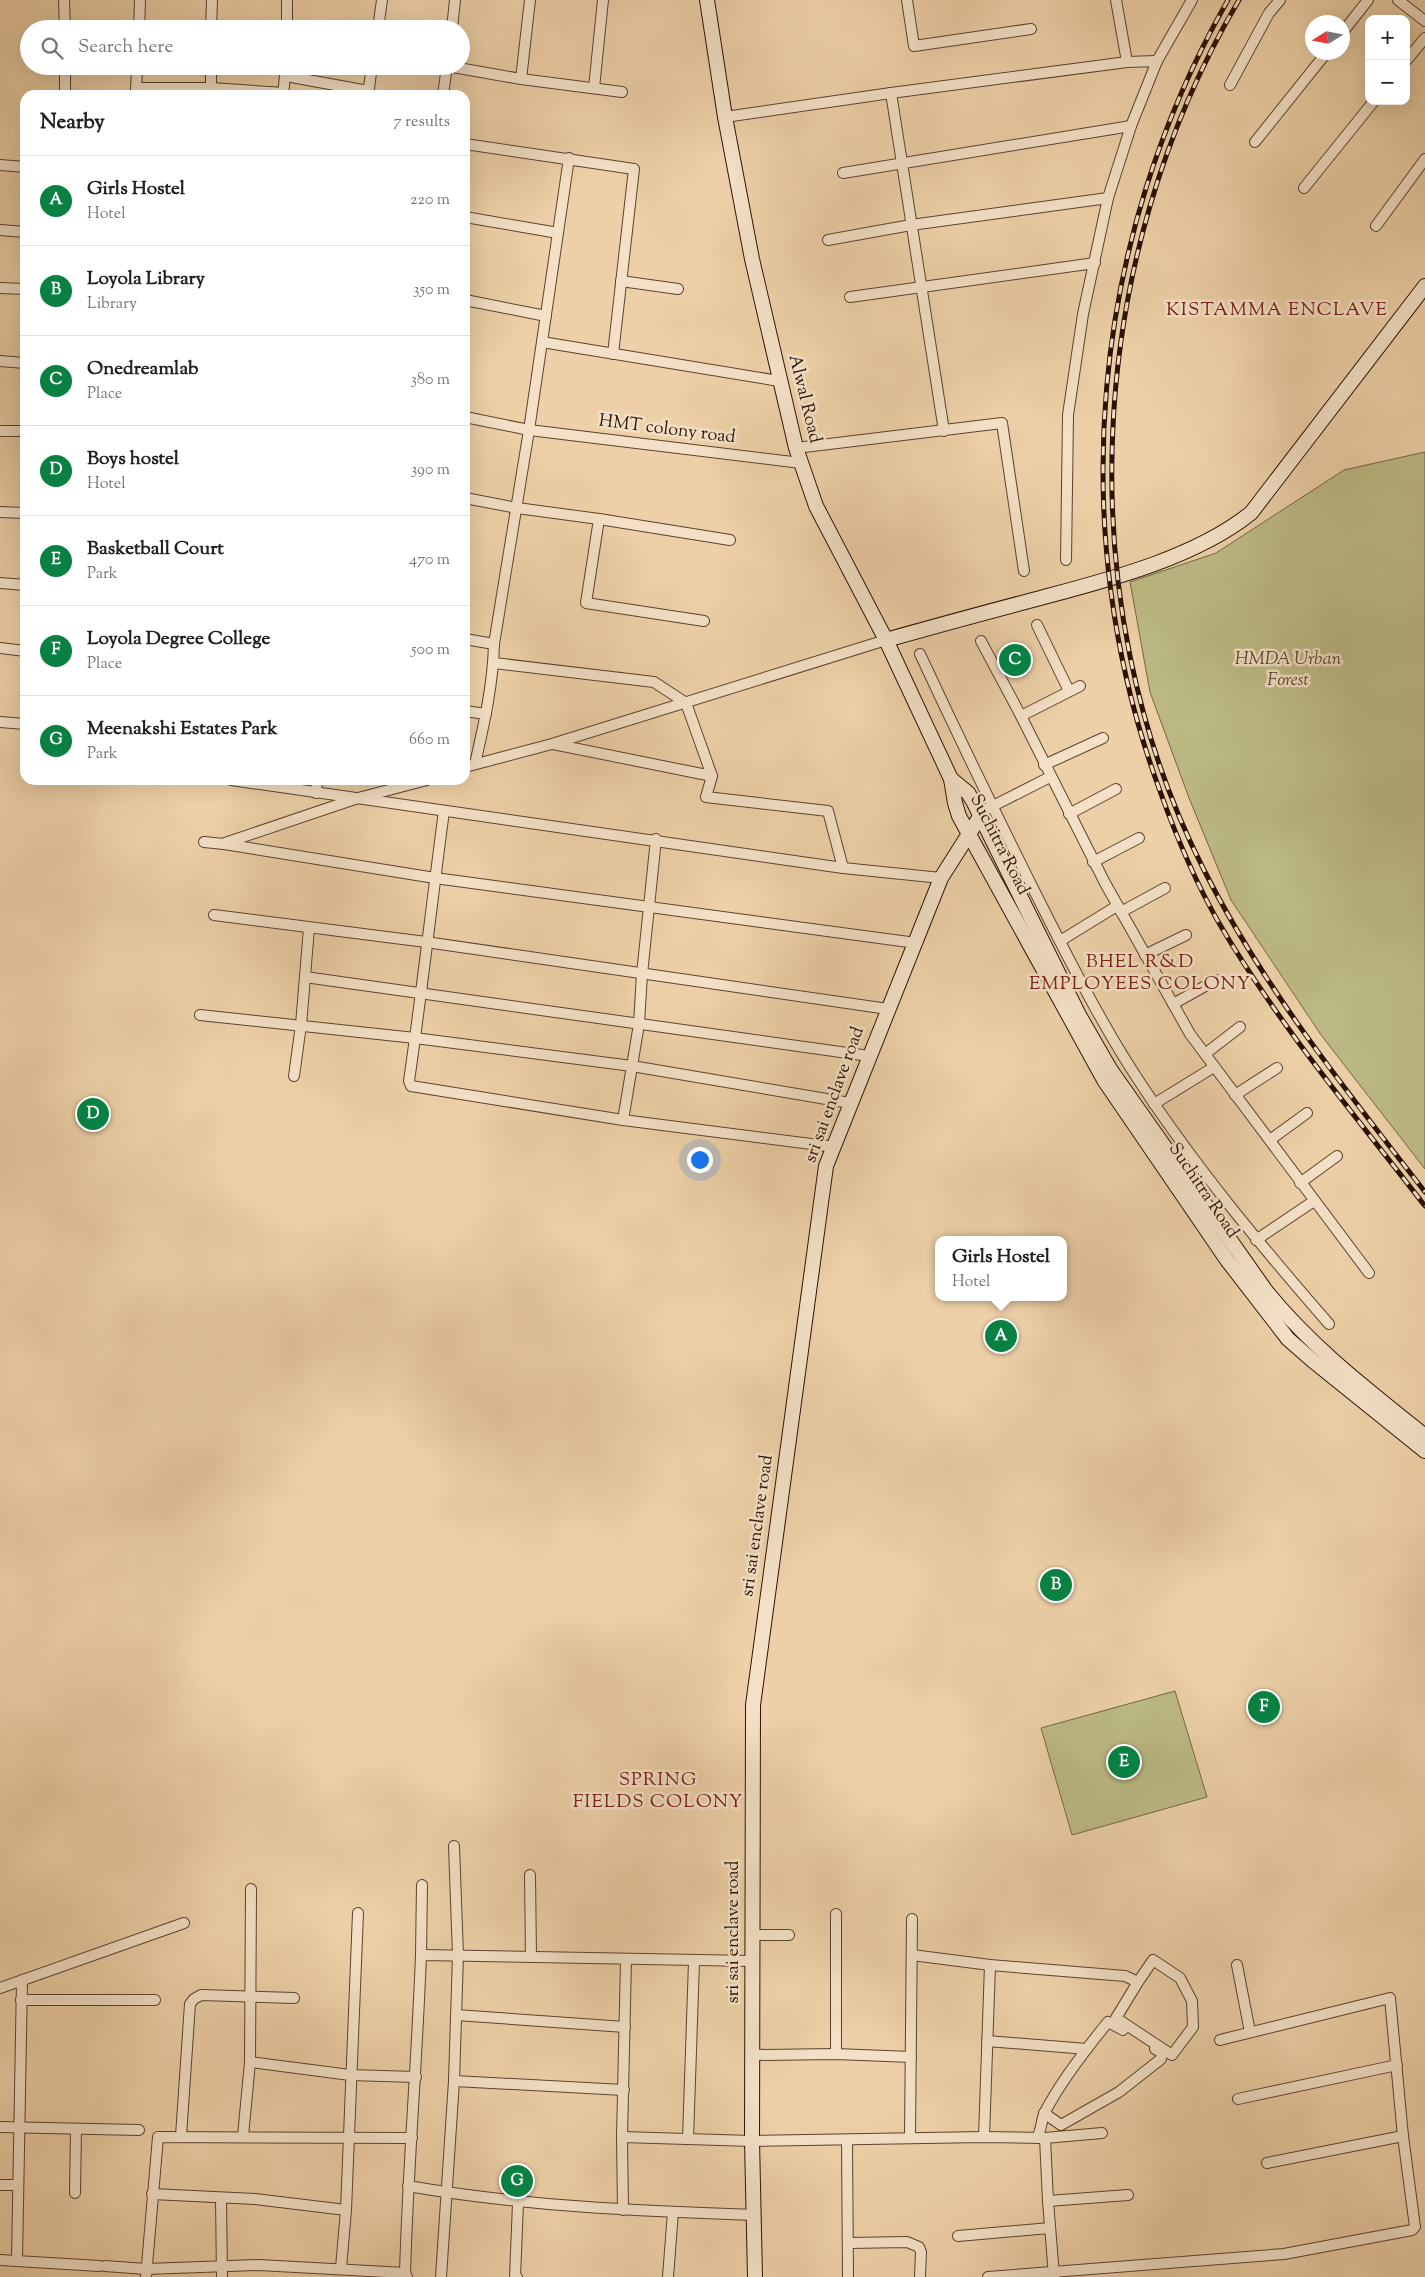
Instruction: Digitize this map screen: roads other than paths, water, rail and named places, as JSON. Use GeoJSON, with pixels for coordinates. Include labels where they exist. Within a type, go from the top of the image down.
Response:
{"type":"FeatureCollection","features":[{"type":"Feature","properties":{"kind":"main road","name":"Alwal Road"},"geometry":{"type":"LineString","coordinates":[[707,0],[725,117],[752,259],[766,311],[779,381],[796,448],[816,506],[886,640],[951,779]]}},
{"type":"Feature","properties":{"kind":"main road"},"geometry":{"type":"LineString","coordinates":[[886,640],[1117,577],[1204,543],[1233,528],[1251,513],[1425,286]]}},
{"type":"Feature","properties":{"kind":"main road","name":"Suchitra Road"},"geometry":{"type":"LineString","coordinates":[[951,779],[986,810],[1079,1015],[1110,1069],[1277,1304],[1347,1379],[1425,1451]]}},
{"type":"Feature","properties":{"kind":"main road","name":"Suchitra Road"},"geometry":{"type":"LineString","coordinates":[[951,779],[954,803],[968,833],[1104,1080],[1227,1260],[1268,1315],[1294,1344],[1347,1379],[1425,1436]]}},
{"type":"Feature","properties":{"kind":"main road","name":"sri sai enclave road"},"geometry":{"type":"LineString","coordinates":[[756,2277],[752,2141],[753,1706],[826,1166],[941,878],[968,833],[986,810]]}},
{"type":"Feature","properties":{"kind":"street"},"geometry":{"type":"LineString","coordinates":[[64,0],[64,20]]}},
{"type":"Feature","properties":{"kind":"street"},"geometry":{"type":"LineString","coordinates":[[139,20],[140,0]]}},
{"type":"Feature","properties":{"kind":"street"},"geometry":{"type":"LineString","coordinates":[[212,0],[212,20]]}},
{"type":"Feature","properties":{"kind":"street"},"geometry":{"type":"LineString","coordinates":[[287,0],[287,20]]}},
{"type":"Feature","properties":{"kind":"street"},"geometry":{"type":"LineString","coordinates":[[378,20],[379,0]]}},
{"type":"Feature","properties":{"kind":"street"},"geometry":{"type":"LineString","coordinates":[[453,20],[455,0]]}},
{"type":"Feature","properties":{"kind":"street"},"geometry":{"type":"LineString","coordinates":[[520,79],[530,0]]}},
{"type":"Feature","properties":{"kind":"street"},"geometry":{"type":"LineString","coordinates":[[594,88],[603,0]]}},
{"type":"Feature","properties":{"kind":"street"},"geometry":{"type":"LineString","coordinates":[[906,0],[914,46],[1031,29]]}},
{"type":"Feature","properties":{"kind":"street"},"geometry":{"type":"LineString","coordinates":[[1116,0],[1126,62]]}},
{"type":"Feature","properties":{"kind":"street"},"geometry":{"type":"LineString","coordinates":[[1066,560],[1068,415],[1083,314],[1096,263],[1108,198],[1131,126],[1157,61],[1192,0]]}},
{"type":"Feature","properties":{"kind":"street"},"geometry":{"type":"LineString","coordinates":[[1230,85],[1269,13],[1280,0]]}},
{"type":"Feature","properties":{"kind":"street"},"geometry":{"type":"LineString","coordinates":[[1350,23],[1368,0]]}},
{"type":"Feature","properties":{"kind":"street"},"geometry":{"type":"LineString","coordinates":[[1398,0],[1425,21]]}},
{"type":"Feature","properties":{"kind":"street"},"geometry":{"type":"LineString","coordinates":[[1407,60],[1425,38]]}},
{"type":"Feature","properties":{"kind":"street"},"geometry":{"type":"LineString","coordinates":[[1255,142],[1321,60]]}},
{"type":"Feature","properties":{"kind":"street"},"geometry":{"type":"LineString","coordinates":[[725,117],[891,92],[1126,62],[1157,61]]}},
{"type":"Feature","properties":{"kind":"street"},"geometry":{"type":"LineString","coordinates":[[470,70],[520,79],[622,92]]}},
{"type":"Feature","properties":{"kind":"street"},"geometry":{"type":"LineString","coordinates":[[65,75],[65,90]]}},
{"type":"Feature","properties":{"kind":"street"},"geometry":{"type":"LineString","coordinates":[[136,90],[137,75]]}},
{"type":"Feature","properties":{"kind":"street"},"geometry":{"type":"LineString","coordinates":[[211,75],[211,88]]}},
{"type":"Feature","properties":{"kind":"street"},"geometry":{"type":"LineString","coordinates":[[284,90],[286,75]]}},
{"type":"Feature","properties":{"kind":"street"},"geometry":{"type":"LineString","coordinates":[[301,75],[357,90]]}},
{"type":"Feature","properties":{"kind":"street"},"geometry":{"type":"LineString","coordinates":[[368,90],[371,75]]}},
{"type":"Feature","properties":{"kind":"street"},"geometry":{"type":"LineString","coordinates":[[444,90],[446,75]]}},
{"type":"Feature","properties":{"kind":"street"},"geometry":{"type":"LineString","coordinates":[[161,90],[211,88],[235,90]]}},
{"type":"Feature","properties":{"kind":"street"},"geometry":{"type":"LineString","coordinates":[[891,92],[944,431]]}},
{"type":"Feature","properties":{"kind":"street"},"geometry":{"type":"LineString","coordinates":[[1304,188],[1371,105]]}},
{"type":"Feature","properties":{"kind":"street"},"geometry":{"type":"LineString","coordinates":[[843,173],[901,162],[1131,126]]}},
{"type":"Feature","properties":{"kind":"street"},"geometry":{"type":"LineString","coordinates":[[470,145],[634,169],[613,354]]}},
{"type":"Feature","properties":{"kind":"street"},"geometry":{"type":"LineString","coordinates":[[470,765],[486,714],[494,663],[494,644],[530,430],[569,158]]}},
{"type":"Feature","properties":{"kind":"street"},"geometry":{"type":"LineString","coordinates":[[1376,226],[1425,160]]}},
{"type":"Feature","properties":{"kind":"street"},"geometry":{"type":"LineString","coordinates":[[0,165],[20,166]]}},
{"type":"Feature","properties":{"kind":"street"},"geometry":{"type":"LineString","coordinates":[[828,240],[911,225],[1108,198]]}},
{"type":"Feature","properties":{"kind":"street"},"geometry":{"type":"LineString","coordinates":[[470,218],[558,233]]}},
{"type":"Feature","properties":{"kind":"street"},"geometry":{"type":"LineString","coordinates":[[0,230],[20,232]]}},
{"type":"Feature","properties":{"kind":"street"},"geometry":{"type":"LineString","coordinates":[[850,297],[1096,263]]}},
{"type":"Feature","properties":{"kind":"street"},"geometry":{"type":"LineString","coordinates":[[621,281],[678,289]]}},
{"type":"Feature","properties":{"kind":"street"},"geometry":{"type":"LineString","coordinates":[[0,288],[20,289]]}},
{"type":"Feature","properties":{"kind":"street"},"geometry":{"type":"LineString","coordinates":[[470,301],[546,316]]}},
{"type":"Feature","properties":{"kind":"street"},"geometry":{"type":"LineString","coordinates":[[542,342],[779,381]]}},
{"type":"Feature","properties":{"kind":"street"},"geometry":{"type":"LineString","coordinates":[[0,362],[20,363]]}},
{"type":"Feature","properties":{"kind":"street","name":"HMT colony road"},"geometry":{"type":"LineString","coordinates":[[470,418],[530,430],[801,463]]}},
{"type":"Feature","properties":{"kind":"street"},"geometry":{"type":"LineString","coordinates":[[796,448],[1002,423],[1024,571]]}},
{"type":"Feature","properties":{"kind":"street"},"geometry":{"type":"LineString","coordinates":[[0,431],[20,431]]}},
{"type":"Feature","properties":{"kind":"street"},"geometry":{"type":"LineString","coordinates":[[470,499],[517,508],[730,540]]}},
{"type":"Feature","properties":{"kind":"street"},"geometry":{"type":"LineString","coordinates":[[0,512],[20,513]]}},
{"type":"Feature","properties":{"kind":"street"},"geometry":{"type":"LineString","coordinates":[[599,519],[586,603],[704,621]]}},
{"type":"Feature","properties":{"kind":"street"},"geometry":{"type":"LineString","coordinates":[[0,583],[20,585]]}},
{"type":"Feature","properties":{"kind":"street"},"geometry":{"type":"LineString","coordinates":[[1037,625],[1069,691]]}},
{"type":"Feature","properties":{"kind":"street"},"geometry":{"type":"LineString","coordinates":[[470,640],[494,644]]}},
{"type":"Feature","properties":{"kind":"street"},"geometry":{"type":"LineString","coordinates":[[470,765],[552,744],[886,640]]}},
{"type":"Feature","properties":{"kind":"street"},"geometry":{"type":"LineString","coordinates":[[981,641],[1094,862],[1173,1004],[1214,1067],[1369,1273]]}},
{"type":"Feature","properties":{"kind":"street"},"geometry":{"type":"LineString","coordinates":[[0,648],[20,650]]}},
{"type":"Feature","properties":{"kind":"street"},"geometry":{"type":"LineString","coordinates":[[920,654],[986,810],[1095,1007],[1154,1104],[1184,1147],[1256,1240],[1329,1324]]}},
{"type":"Feature","properties":{"kind":"street"},"geometry":{"type":"LineString","coordinates":[[494,663],[654,682],[686,703],[712,776],[706,797],[828,811],[843,868]]}},
{"type":"Feature","properties":{"kind":"street"},"geometry":{"type":"LineString","coordinates":[[1021,716],[1080,686]]}},
{"type":"Feature","properties":{"kind":"street"},"geometry":{"type":"LineString","coordinates":[[470,712],[486,714]]}},
{"type":"Feature","properties":{"kind":"street"},"geometry":{"type":"LineString","coordinates":[[0,722],[20,724]]}},
{"type":"Feature","properties":{"kind":"street"},"geometry":{"type":"LineString","coordinates":[[1044,765],[1103,738]]}},
{"type":"Feature","properties":{"kind":"street"},"geometry":{"type":"LineString","coordinates":[[552,744],[712,776]]}},
{"type":"Feature","properties":{"kind":"street"},"geometry":{"type":"LineString","coordinates":[[986,810],[1050,777]]}},
{"type":"Feature","properties":{"kind":"street"},"geometry":{"type":"LineString","coordinates":[[261,785],[316,794],[358,798],[656,839],[843,868],[941,878]]}},
{"type":"Feature","properties":{"kind":"street"},"geometry":{"type":"LineString","coordinates":[[316,794],[317,785]]}},
{"type":"Feature","properties":{"kind":"street"},"geometry":{"type":"LineString","coordinates":[[224,844],[358,798],[408,785]]}},
{"type":"Feature","properties":{"kind":"street"},"geometry":{"type":"LineString","coordinates":[[1069,814],[1116,789]]}},
{"type":"Feature","properties":{"kind":"street"},"geometry":{"type":"LineString","coordinates":[[444,811],[409,1081],[411,1086],[623,1120],[834,1147]]}},
{"type":"Feature","properties":{"kind":"street"},"geometry":{"type":"LineString","coordinates":[[1094,862],[1139,838]]}},
{"type":"Feature","properties":{"kind":"street"},"geometry":{"type":"LineString","coordinates":[[623,1120],[639,1024],[642,974],[656,839]]}},
{"type":"Feature","properties":{"kind":"street"},"geometry":{"type":"LineString","coordinates":[[204,842],[435,878],[916,943]]}},
{"type":"Feature","properties":{"kind":"street"},"geometry":{"type":"LineString","coordinates":[[1060,941],[1119,909],[1165,888]]}},
{"type":"Feature","properties":{"kind":"street"},"geometry":{"type":"LineString","coordinates":[[214,915],[426,942],[888,1009]]}},
{"type":"Feature","properties":{"kind":"street"},"geometry":{"type":"LineString","coordinates":[[294,1076],[301,1025],[308,928]]}},
{"type":"Feature","properties":{"kind":"street"},"geometry":{"type":"LineString","coordinates":[[1146,955],[1186,935]]}},
{"type":"Feature","properties":{"kind":"street"},"geometry":{"type":"LineString","coordinates":[[305,977],[869,1056]]}},
{"type":"Feature","properties":{"kind":"street"},"geometry":{"type":"LineString","coordinates":[[1173,1004],[1216,980]]}},
{"type":"Feature","properties":{"kind":"street"},"geometry":{"type":"LineString","coordinates":[[200,1015],[415,1038],[632,1066],[850,1103]]}},
{"type":"Feature","properties":{"kind":"street"},"geometry":{"type":"LineString","coordinates":[[1205,1054],[1240,1027]]}},
{"type":"Feature","properties":{"kind":"street"},"geometry":{"type":"LineString","coordinates":[[1154,1104],[1214,1067]]}},
{"type":"Feature","properties":{"kind":"street"},"geometry":{"type":"LineString","coordinates":[[1235,1095],[1277,1068]]}},
{"type":"Feature","properties":{"kind":"street"},"geometry":{"type":"LineString","coordinates":[[1270,1140],[1307,1113]]}},
{"type":"Feature","properties":{"kind":"street"},"geometry":{"type":"LineString","coordinates":[[1300,1183],[1337,1156]]}},
{"type":"Feature","properties":{"kind":"street"},"geometry":{"type":"LineString","coordinates":[[1256,1240],[1314,1201]]}},
{"type":"Feature","properties":{"kind":"street"},"geometry":{"type":"LineString","coordinates":[[441,2277],[454,2081],[458,1955],[454,1846]]}},
{"type":"Feature","properties":{"kind":"street"},"geometry":{"type":"LineString","coordinates":[[530,1875],[531,1957]]}},
{"type":"Feature","properties":{"kind":"street"},"geometry":{"type":"LineString","coordinates":[[0,2260],[102,2266],[146,2273],[222,2265],[341,2268],[406,2275],[408,2186],[416,2077],[421,1955],[422,1884]]}},
{"type":"Feature","properties":{"kind":"street"},"geometry":{"type":"LineString","coordinates":[[243,2136],[250,2062],[251,1889]]}},
{"type":"Feature","properties":{"kind":"street"},"geometry":{"type":"LineString","coordinates":[[341,2268],[346,2210],[358,1913]]}},
{"type":"Feature","properties":{"kind":"street"},"geometry":{"type":"LineString","coordinates":[[836,1914],[836,2054]]}},
{"type":"Feature","properties":{"kind":"street"},"geometry":{"type":"LineString","coordinates":[[910,2138],[912,1919]]}},
{"type":"Feature","properties":{"kind":"street"},"geometry":{"type":"LineString","coordinates":[[0,1988],[184,1923]]}},
{"type":"Feature","properties":{"kind":"street"},"geometry":{"type":"LineString","coordinates":[[752,1935],[789,1934]]}},
{"type":"Feature","properties":{"kind":"street"},"geometry":{"type":"LineString","coordinates":[[421,1955],[694,1962],[752,1961]]}},
{"type":"Feature","properties":{"kind":"street"},"geometry":{"type":"LineString","coordinates":[[912,1955],[990,1965],[1125,1976],[1138,1982]]}},
{"type":"Feature","properties":{"kind":"street"},"geometry":{"type":"LineString","coordinates":[[623,2210],[622,2137],[626,1960]]}},
{"type":"Feature","properties":{"kind":"street"},"geometry":{"type":"LineString","coordinates":[[1153,1960],[1180,1978],[1192,2001],[1193,2026],[1172,2055],[1116,2018],[1138,1982],[1153,1960]]}},
{"type":"Feature","properties":{"kind":"street"},"geometry":{"type":"LineString","coordinates":[[688,2138],[694,1962]]}},
{"type":"Feature","properties":{"kind":"street"},"geometry":{"type":"LineString","coordinates":[[984,2137],[990,1965]]}},
{"type":"Feature","properties":{"kind":"street"},"geometry":{"type":"LineString","coordinates":[[1237,1965],[1250,2032]]}},
{"type":"Feature","properties":{"kind":"street"},"geometry":{"type":"LineString","coordinates":[[18,2260],[22,1980]]}},
{"type":"Feature","properties":{"kind":"street"},"geometry":{"type":"LineString","coordinates":[[181,2136],[190,2004],[194,1999],[201,1995],[294,1998]]}},
{"type":"Feature","properties":{"kind":"street"},"geometry":{"type":"LineString","coordinates":[[988,2277],[1053,2274],[1284,2254],[1412,2230],[1415,2224],[1403,2136],[1390,1998],[1220,2040]]}},
{"type":"Feature","properties":{"kind":"street"},"geometry":{"type":"LineString","coordinates":[[21,2000],[155,2000]]}},
{"type":"Feature","properties":{"kind":"street"},"geometry":{"type":"LineString","coordinates":[[456,2015],[625,2027]]}},
{"type":"Feature","properties":{"kind":"street"},"geometry":{"type":"LineString","coordinates":[[1044,2113],[1061,2125],[1119,2092],[1163,2056],[1162,2053],[1108,2022],[1087,2049],[1044,2113],[1041,2138],[1053,2274]]}},
{"type":"Feature","properties":{"kind":"street"},"geometry":{"type":"LineString","coordinates":[[986,2041],[1087,2049]]}},
{"type":"Feature","properties":{"kind":"street"},"geometry":{"type":"LineString","coordinates":[[753,2055],[836,2054],[911,2057]]}},
{"type":"Feature","properties":{"kind":"street"},"geometry":{"type":"LineString","coordinates":[[250,2062],[350,2075],[416,2077]]}},
{"type":"Feature","properties":{"kind":"street"},"geometry":{"type":"LineString","coordinates":[[1238,2100],[1397,2065]]}},
{"type":"Feature","properties":{"kind":"street"},"geometry":{"type":"LineString","coordinates":[[454,2081],[624,2090]]}},
{"type":"Feature","properties":{"kind":"street"},"geometry":{"type":"LineString","coordinates":[[0,2127],[139,2130]]}},
{"type":"Feature","properties":{"kind":"street"},"geometry":{"type":"LineString","coordinates":[[75,2193],[76,2129]]}},
{"type":"Feature","properties":{"kind":"street"},"geometry":{"type":"LineString","coordinates":[[622,2137],[752,2141],[984,2137],[1041,2138],[1102,2133]]}},
{"type":"Feature","properties":{"kind":"street"},"geometry":{"type":"LineString","coordinates":[[1267,2163],[1403,2136]]}},
{"type":"Feature","properties":{"kind":"street"},"geometry":{"type":"LineString","coordinates":[[146,2273],[158,2137],[412,2138]]}},
{"type":"Feature","properties":{"kind":"street"},"geometry":{"type":"LineString","coordinates":[[847,2140],[848,2277]]}},
{"type":"Feature","properties":{"kind":"street"},"geometry":{"type":"LineString","coordinates":[[0,2185],[18,2185]]}},
{"type":"Feature","properties":{"kind":"street"},"geometry":{"type":"LineString","coordinates":[[408,2186],[518,2203],[623,2210],[755,2215]]}},
{"type":"Feature","properties":{"kind":"street"},"geometry":{"type":"LineString","coordinates":[[152,2194],[254,2199],[346,2210]]}},
{"type":"Feature","properties":{"kind":"street"},"geometry":{"type":"LineString","coordinates":[[1048,2201],[1128,2195]]}},
{"type":"Feature","properties":{"kind":"street"},"geometry":{"type":"LineString","coordinates":[[221,2198],[222,2277]]}},
{"type":"Feature","properties":{"kind":"street"},"geometry":{"type":"LineString","coordinates":[[517,2277],[515,2277],[518,2203]]}},
{"type":"Feature","properties":{"kind":"street"},"geometry":{"type":"LineString","coordinates":[[668,2277],[673,2212]]}},
{"type":"Feature","properties":{"kind":"street"},"geometry":{"type":"LineString","coordinates":[[958,2236],[1050,2228]]}},
{"type":"Feature","properties":{"kind":"street"},"geometry":{"type":"LineString","coordinates":[[849,2242],[907,2242],[914,2244],[921,2252],[920,2277]]}},
{"type":"Feature","properties":{"kind":"railway"},"geometry":{"type":"LineString","coordinates":[[1228,0],[1182,92],[1146,188],[1121,287],[1107,388],[1103,489],[1111,591],[1130,692],[1160,791],[1179,841],[1202,891],[1242,960],[1291,1033],[1425,1206]]}},
{"type":"Feature","properties":{"kind":"railway"},"geometry":{"type":"LineString","coordinates":[[1239,0],[1188,100],[1150,207],[1125,318],[1113,431],[1115,545],[1130,657],[1160,766],[1204,870],[1227,913],[1279,996],[1335,1076],[1425,1192]]}},
{"type":"Feature","properties":{"kind":"place","name":"Onedreamlab"},"geometry":{"type":"Point","coordinates":[1015,660]}},
{"type":"Feature","properties":{"kind":"place","name":"Boys hostel"},"geometry":{"type":"Point","coordinates":[93,1114]}},
{"type":"Feature","properties":{"kind":"place","name":"Girls Hostel"},"geometry":{"type":"Point","coordinates":[1001,1336]}},
{"type":"Feature","properties":{"kind":"place","name":"Loyola Library"},"geometry":{"type":"Point","coordinates":[1056,1585]}},
{"type":"Feature","properties":{"kind":"place","name":"Loyola Degree College"},"geometry":{"type":"Point","coordinates":[1264,1707]}},
{"type":"Feature","properties":{"kind":"place","name":"Basketball Court"},"geometry":{"type":"Point","coordinates":[1124,1762]}},
{"type":"Feature","properties":{"kind":"place","name":"Meenakshi Estates Park"},"geometry":{"type":"Point","coordinates":[517,2181]}},
{"type":"Feature","properties":{"kind":"district","name":"KISTAMMA ENCLAVE"},"geometry":{"type":"Point","coordinates":[1277,310]}},
{"type":"Feature","properties":{"kind":"district","name":"BHEL R&D EMPLOYEES COLONY"},"geometry":{"type":"Point","coordinates":[1140,973]}},
{"type":"Feature","properties":{"kind":"district","name":"SPRING FIELDS COLONY"},"geometry":{"type":"Point","coordinates":[658,1791]}},
{"type":"Feature","properties":{"kind":"park label","name":"HMDA Urban Forest"},"geometry":{"type":"Point","coordinates":[1288,670]}}]}
